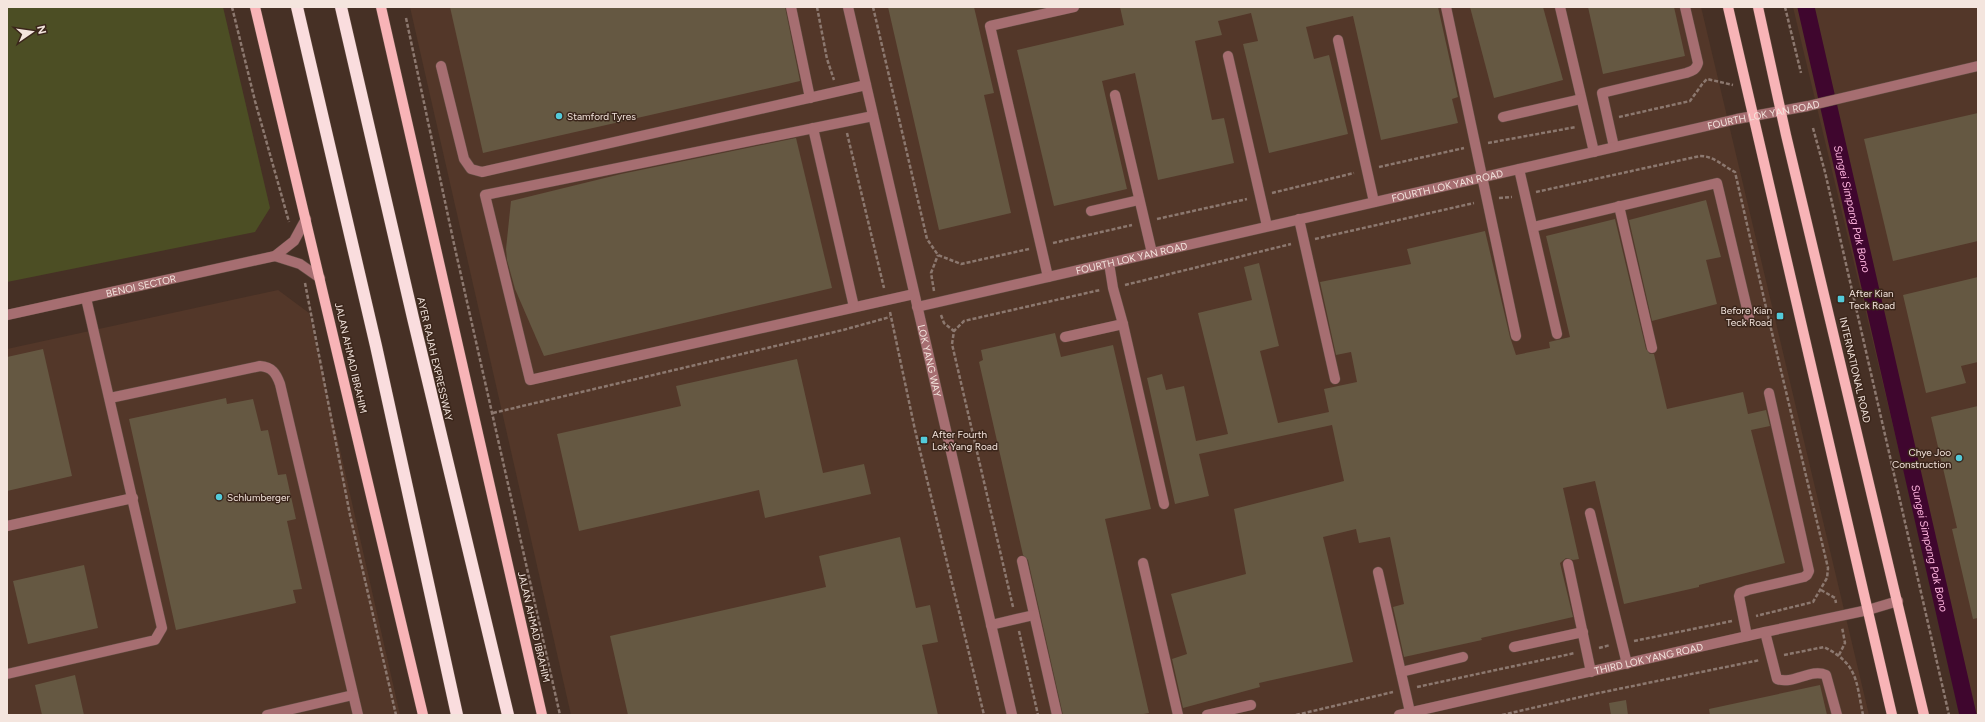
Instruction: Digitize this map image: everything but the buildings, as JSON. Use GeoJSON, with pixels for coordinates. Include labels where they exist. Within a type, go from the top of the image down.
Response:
{"type":"FeatureCollection","features":[{"type":"Feature","properties":{"kind":"highway"},"geometry":{"type":"LineString","coordinates":[[297,7],[376,346],[457,715]]}},
{"type":"Feature","properties":{"kind":"highway","name":"AYER RAJAH EXPRESSWAY"},"geometry":{"type":"LineString","coordinates":[[341,7],[414,326],[508,715]]}},
{"type":"Feature","properties":{"kind":"main road","name":"JALAN AHMAD IBRAHIM"},"geometry":{"type":"LineString","coordinates":[[255,7],[423,715]]}},
{"type":"Feature","properties":{"kind":"main road","name":"JALAN AHMAD IBRAHIM"},"geometry":{"type":"LineString","coordinates":[[381,7],[542,715]]}},
{"type":"Feature","properties":{"kind":"main road"},"geometry":{"type":"LineString","coordinates":[[1728,7],[1892,715]]}},
{"type":"Feature","properties":{"kind":"main road","name":"INTERNATIONAL ROAD"},"geometry":{"type":"LineString","coordinates":[[1758,7],[1780,110],[1924,715]]}},
{"type":"Feature","properties":{"kind":"street"},"geometry":{"type":"LineString","coordinates":[[791,7],[810,98]]}},
{"type":"Feature","properties":{"kind":"street","name":"LOK YANG WAY"},"geometry":{"type":"LineString","coordinates":[[848,7],[916,307],[1012,715]]}},
{"type":"Feature","properties":{"kind":"street"},"geometry":{"type":"LineString","coordinates":[[1048,276],[990,26],[1074,7]]}},
{"type":"Feature","properties":{"kind":"street"},"geometry":{"type":"LineString","coordinates":[[1446,7],[1516,336]]}},
{"type":"Feature","properties":{"kind":"street"},"geometry":{"type":"LineString","coordinates":[[1560,7],[1594,152]]}},
{"type":"Feature","properties":{"kind":"street"},"geometry":{"type":"LineString","coordinates":[[1614,147],[1602,93],[1686,73],[1697,67],[1698,63],[1685,7]]}},
{"type":"Feature","properties":{"kind":"street"},"geometry":{"type":"LineString","coordinates":[[1338,40],[1374,202]]}},
{"type":"Feature","properties":{"kind":"street"},"geometry":{"type":"LineString","coordinates":[[1228,56],[1267,226]]}},
{"type":"Feature","properties":{"kind":"street"},"geometry":{"type":"LineString","coordinates":[[441,66],[464,159],[471,169],[482,172],[866,85]]}},
{"type":"Feature","properties":{"kind":"street","name":"FOURTH LOK YAN ROAD"},"geometry":{"type":"LineString","coordinates":[[916,307],[1614,147],[1780,110],[1809,106],[1978,66]]}},
{"type":"Feature","properties":{"kind":"street"},"geometry":{"type":"LineString","coordinates":[[1115,95],[1152,253]]}},
{"type":"Feature","properties":{"kind":"street"},"geometry":{"type":"LineString","coordinates":[[1503,117],[1581,99]]}},
{"type":"Feature","properties":{"kind":"street"},"geometry":{"type":"LineString","coordinates":[[873,116],[485,195],[530,380],[914,294]]}},
{"type":"Feature","properties":{"kind":"street"},"geometry":{"type":"LineString","coordinates":[[813,128],[854,307]]}},
{"type":"Feature","properties":{"kind":"street"},"geometry":{"type":"LineString","coordinates":[[1520,169],[1557,334]]}},
{"type":"Feature","properties":{"kind":"street"},"geometry":{"type":"LineString","coordinates":[[1532,227],[1717,183],[1749,317]]}},
{"type":"Feature","properties":{"kind":"street"},"geometry":{"type":"LineString","coordinates":[[1091,211],[1139,200]]}},
{"type":"Feature","properties":{"kind":"street"},"geometry":{"type":"LineString","coordinates":[[1619,206],[1652,348]]}},
{"type":"Feature","properties":{"kind":"street","name":"BENOI SECTOR"},"geometry":{"type":"LineString","coordinates":[[7,315],[275,256],[294,241],[306,219]]}},
{"type":"Feature","properties":{"kind":"street"},"geometry":{"type":"LineString","coordinates":[[1299,220],[1335,379]]}},
{"type":"Feature","properties":{"kind":"street"},"geometry":{"type":"LineString","coordinates":[[275,256],[300,264],[320,278]]}},
{"type":"Feature","properties":{"kind":"street"},"geometry":{"type":"LineString","coordinates":[[1109,263],[1113,288],[1123,324],[1164,504]]}},
{"type":"Feature","properties":{"kind":"street"},"geometry":{"type":"LineString","coordinates":[[7,674],[155,640],[160,634],[162,628],[86,298]]}},
{"type":"Feature","properties":{"kind":"street"},"geometry":{"type":"LineString","coordinates":[[1065,337],[1123,324]]}},
{"type":"Feature","properties":{"kind":"street"},"geometry":{"type":"LineString","coordinates":[[110,398],[260,366],[269,367],[277,374],[358,715]]}},
{"type":"Feature","properties":{"kind":"street"},"geometry":{"type":"LineString","coordinates":[[1747,636],[1739,596],[1740,593],[1804,577],[1809,571],[1769,393]]}},
{"type":"Feature","properties":{"kind":"street"},"geometry":{"type":"LineString","coordinates":[[7,526],[133,498]]}},
{"type":"Feature","properties":{"kind":"street"},"geometry":{"type":"LineString","coordinates":[[1590,513],[1627,664]]}},
{"type":"Feature","properties":{"kind":"street"},"geometry":{"type":"LineString","coordinates":[[1022,561],[1057,715]]}},
{"type":"Feature","properties":{"kind":"street"},"geometry":{"type":"LineString","coordinates":[[1144,564],[1178,715]]}},
{"type":"Feature","properties":{"kind":"street"},"geometry":{"type":"LineString","coordinates":[[1568,564],[1591,672]]}},
{"type":"Feature","properties":{"kind":"street"},"geometry":{"type":"LineString","coordinates":[[1378,572],[1406,689],[1410,712]]}},
{"type":"Feature","properties":{"kind":"street","name":"THIRD LOK YANG ROAD"},"geometry":{"type":"LineString","coordinates":[[1399,715],[1868,610],[1898,601]]}},
{"type":"Feature","properties":{"kind":"street"},"geometry":{"type":"LineString","coordinates":[[991,625],[1034,615]]}},
{"type":"Feature","properties":{"kind":"street"},"geometry":{"type":"LineString","coordinates":[[1514,647],[1583,632]]}},
{"type":"Feature","properties":{"kind":"street"},"geometry":{"type":"LineString","coordinates":[[1765,632],[1775,676],[1780,680],[1817,673],[1826,675],[1837,715]]}},
{"type":"Feature","properties":{"kind":"street"},"geometry":{"type":"LineString","coordinates":[[1401,672],[1463,657]]}},
{"type":"Feature","properties":{"kind":"street"},"geometry":{"type":"LineString","coordinates":[[267,715],[353,695]]}},
{"type":"Feature","properties":{"kind":"street"},"geometry":{"type":"LineString","coordinates":[[1207,715],[1251,705]]}},
{"type":"Feature","properties":{"kind":"path"},"geometry":{"type":"LineString","coordinates":[[232,7],[255,101],[294,241]]}},
{"type":"Feature","properties":{"kind":"path"},"geometry":{"type":"LineString","coordinates":[[817,7],[828,59],[838,92]]}},
{"type":"Feature","properties":{"kind":"path"},"geometry":{"type":"LineString","coordinates":[[874,7],[927,239],[931,247],[938,255],[961,264],[1475,145],[1588,125]]}},
{"type":"Feature","properties":{"kind":"path"},"geometry":{"type":"LineString","coordinates":[[1785,7],[1801,73]]}},
{"type":"Feature","properties":{"kind":"path"},"geometry":{"type":"LineString","coordinates":[[406,18],[452,236],[560,715]]}},
{"type":"Feature","properties":{"kind":"path"},"geometry":{"type":"LineString","coordinates":[[1608,119],[1690,102],[1703,83],[1708,79],[1733,86]]}},
{"type":"Feature","properties":{"kind":"path"},"geometry":{"type":"LineString","coordinates":[[844,122],[984,715]]}},
{"type":"Feature","properties":{"kind":"path"},"geometry":{"type":"LineString","coordinates":[[1813,128],[1825,172],[1949,715]]}},
{"type":"Feature","properties":{"kind":"path"},"geometry":{"type":"LineString","coordinates":[[1296,715],[1406,689],[1587,650],[1744,619],[1813,602],[1828,578],[1828,568],[1735,172]]}},
{"type":"Feature","properties":{"kind":"path"},"geometry":{"type":"LineString","coordinates":[[300,264],[350,515],[396,715]]}},
{"type":"Feature","properties":{"kind":"path"},"geometry":{"type":"LineString","coordinates":[[493,414],[836,332],[890,317]]}},
{"type":"Feature","properties":{"kind":"path"},"geometry":{"type":"LineString","coordinates":[[954,331],[952,344],[1038,715]]}},
{"type":"Feature","properties":{"kind":"path"},"geometry":{"type":"LineString","coordinates":[[1502,715],[1589,695],[1824,647],[1833,651],[1846,661],[1854,673],[1863,715]]}},
{"type":"Feature","properties":{"kind":"shaded area"},"geometry":{"type":"Polygon","coordinates":[[[410,7],[1701,7],[1869,715],[571,715],[410,7]]]}},
{"type":"Feature","properties":{"kind":"shaded area"},"geometry":{"type":"Polygon","coordinates":[[[1793,7],[1978,7],[1978,715],[1962,715],[1793,7]]]}},
{"type":"Feature","properties":{"kind":"shaded area"},"geometry":{"type":"Polygon","coordinates":[[[278,290],[309,313],[400,715],[7,715],[7,349],[278,290]]]}},
{"type":"Feature","properties":{"kind":"green space"},"geometry":{"type":"Polygon","coordinates":[[[7,7],[223,7],[270,208],[255,232],[7,282],[7,7]]]}},
{"type":"Feature","properties":{"kind":"waterway","name":"Sungei Simpang Pak Bono"},"geometry":{"type":"LineString","coordinates":[[1806,7],[1968,715]]}},
{"type":"Feature","properties":{"kind":"place","name":"Stamford Tyres"},"geometry":{"type":"Point","coordinates":[559,116]}},
{"type":"Feature","properties":{"kind":"place","name":"After Kian Teck Road"},"geometry":{"type":"Point","coordinates":[1841,299]}},
{"type":"Feature","properties":{"kind":"place","name":"Before Kian Teck Road"},"geometry":{"type":"Point","coordinates":[1780,316]}},
{"type":"Feature","properties":{"kind":"place","name":"After Fourth Lok Yang Road"},"geometry":{"type":"Point","coordinates":[924,440]}},
{"type":"Feature","properties":{"kind":"place","name":"Chye Joo Construction"},"geometry":{"type":"Point","coordinates":[1959,458]}},
{"type":"Feature","properties":{"kind":"place","name":"Schlumberger"},"geometry":{"type":"Point","coordinates":[219,497]}}]}
